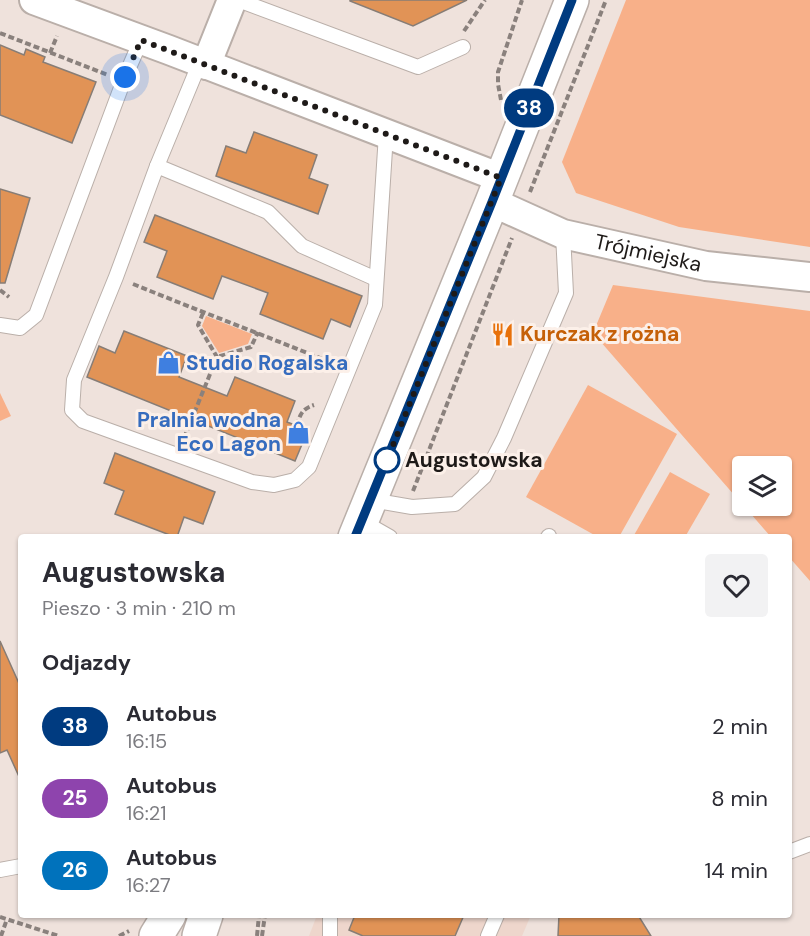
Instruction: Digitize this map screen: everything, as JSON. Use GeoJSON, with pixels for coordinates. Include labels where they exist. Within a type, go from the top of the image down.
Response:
{"type":"FeatureCollection","features":[{"type":"Feature","properties":{"kind":"street"},"geometry":{"type":"LineString","coordinates":[[34,0],[386,134],[505,198]]}},
{"type":"Feature","properties":{"kind":"street"},"geometry":{"type":"LineString","coordinates":[[203,63],[232,0]]}},
{"type":"Feature","properties":{"kind":"street"},"geometry":{"type":"LineString","coordinates":[[363,519],[505,198],[572,0]]}},
{"type":"Feature","properties":{"kind":"street","name":"Trójmiejska"},"geometry":{"type":"LineString","coordinates":[[505,198],[563,234],[706,266],[810,278]]}},
{"type":"Feature","properties":{"kind":"street"},"geometry":{"type":"LineString","coordinates":[[156,936],[167,918]]}},
{"type":"Feature","properties":{"kind":"street"},"geometry":{"type":"LineString","coordinates":[[178,936],[187,918]]}},
{"type":"Feature","properties":{"kind":"street"},"geometry":{"type":"LineString","coordinates":[[199,936],[205,918]]}},
{"type":"Feature","properties":{"kind":"lane"},"geometry":{"type":"LineString","coordinates":[[237,0],[418,67],[459,49]]}},
{"type":"Feature","properties":{"kind":"lane"},"geometry":{"type":"LineString","coordinates":[[0,325],[20,328],[36,315],[141,40]]}},
{"type":"Feature","properties":{"kind":"lane"},"geometry":{"type":"LineString","coordinates":[[203,63],[157,166],[116,277],[74,380],[72,410],[83,421],[252,482],[274,485],[296,480],[309,467],[375,305],[386,134]]}},
{"type":"Feature","properties":{"kind":"lane"},"geometry":{"type":"LineString","coordinates":[[157,166],[268,212],[302,246],[376,279]]}},
{"type":"Feature","properties":{"kind":"lane"},"geometry":{"type":"LineString","coordinates":[[363,519],[407,506],[455,504],[484,477],[504,438],[566,293],[563,234]]}},
{"type":"Feature","properties":{"kind":"lane"},"geometry":{"type":"LineString","coordinates":[[363,519],[386,534]]}},
{"type":"Feature","properties":{"kind":"lane"},"geometry":{"type":"LineString","coordinates":[[792,851],[810,844]]}},
{"type":"Feature","properties":{"kind":"lane"},"geometry":{"type":"LineString","coordinates":[[0,870],[18,867]]}},
{"type":"Feature","properties":{"kind":"lane"},"geometry":{"type":"LineString","coordinates":[[330,918],[330,936]]}},
{"type":"Feature","properties":{"kind":"lane"},"geometry":{"type":"LineString","coordinates":[[488,936],[496,918]]}},
{"type":"Feature","properties":{"kind":"path"},"geometry":{"type":"LineString","coordinates":[[459,49],[459,38],[485,0]]}},
{"type":"Feature","properties":{"kind":"path"},"geometry":{"type":"LineString","coordinates":[[502,103],[498,72],[522,0]]}},
{"type":"Feature","properties":{"kind":"path"},"geometry":{"type":"LineString","coordinates":[[407,506],[505,198],[606,0]]}},
{"type":"Feature","properties":{"kind":"path"},"geometry":{"type":"LineString","coordinates":[[0,33],[114,77]]}},
{"type":"Feature","properties":{"kind":"path"},"geometry":{"type":"LineString","coordinates":[[50,52],[56,40]]}},
{"type":"Feature","properties":{"kind":"path"},"geometry":{"type":"LineString","coordinates":[[116,277],[348,370]]}},
{"type":"Feature","properties":{"kind":"path"},"geometry":{"type":"LineString","coordinates":[[0,290],[9,297]]}},
{"type":"Feature","properties":{"kind":"path"},"geometry":{"type":"LineString","coordinates":[[203,313],[198,325],[217,357]]}},
{"type":"Feature","properties":{"kind":"path"},"geometry":{"type":"LineString","coordinates":[[217,357],[251,347],[258,332]]}},
{"type":"Feature","properties":{"kind":"path"},"geometry":{"type":"LineString","coordinates":[[177,456],[217,357]]}},
{"type":"Feature","properties":{"kind":"path"},"geometry":{"type":"LineString","coordinates":[[297,426],[301,414]]}},
{"type":"Feature","properties":{"kind":"path"},"geometry":{"type":"LineString","coordinates":[[0,917],[59,936]]}},
{"type":"Feature","properties":{"kind":"path"},"geometry":{"type":"LineString","coordinates":[[257,936],[259,918]]}},
{"type":"Feature","properties":{"kind":"path"},"geometry":{"type":"LineString","coordinates":[[262,936],[265,918]]}},
{"type":"Feature","properties":{"kind":"path"},"geometry":{"type":"LineString","coordinates":[[1,936],[7,919]]}},
{"type":"Feature","properties":{"kind":"shaded area"},"geometry":{"type":"Polygon","coordinates":[[[626,0],[810,0],[810,247],[679,227],[576,193],[562,162],[626,0]]]}},
{"type":"Feature","properties":{"kind":"shaded area"},"geometry":{"type":"Polygon","coordinates":[[[613,285],[810,311],[810,581],[792,560],[792,534],[768,534],[753,516],[792,516],[792,456],[732,456],[732,493],[593,333],[613,285]]]}},
{"type":"Feature","properties":{"kind":"shaded area"},"geometry":{"type":"Polygon","coordinates":[[[206,316],[252,334],[248,344],[219,353],[202,326],[206,316]]]}},
{"type":"Feature","properties":{"kind":"shaded area"},"geometry":{"type":"Polygon","coordinates":[[[588,385],[677,434],[621,534],[593,534],[526,497],[588,385]]]}},
{"type":"Feature","properties":{"kind":"shaded area"},"geometry":{"type":"Polygon","coordinates":[[[0,393],[11,416],[0,421],[0,393]]]}},
{"type":"Feature","properties":{"kind":"shaded area"},"geometry":{"type":"Polygon","coordinates":[[[670,472],[710,494],[687,534],[635,534],[670,472]]]}},
{"type":"Feature","properties":{"kind":"shaded area"},"geometry":{"type":"Polygon","coordinates":[[[316,918],[530,918],[522,936],[309,936],[316,918]]]}},
{"type":"Feature","properties":{"kind":"building"},"geometry":{"type":"Polygon","coordinates":[[[350,0],[467,0],[413,26],[350,0]]]}},
{"type":"Feature","properties":{"kind":"building"},"geometry":{"type":"Polygon","coordinates":[[[0,45],[24,55],[26,49],[45,57],[43,62],[96,82],[72,143],[0,115],[0,45]]]}},
{"type":"Feature","properties":{"kind":"building"},"geometry":{"type":"Polygon","coordinates":[[[254,132],[317,155],[309,178],[328,185],[318,214],[216,176],[226,146],[246,153],[254,132]]]}},
{"type":"Feature","properties":{"kind":"building"},"geometry":{"type":"Polygon","coordinates":[[[0,189],[30,198],[5,283],[0,283],[0,189]]]}},
{"type":"Feature","properties":{"kind":"building"},"geometry":{"type":"Polygon","coordinates":[[[155,215],[362,296],[350,327],[331,319],[323,339],[260,314],[268,293],[222,276],[213,299],[157,277],[167,251],[144,242],[155,215]]]}},
{"type":"Feature","properties":{"kind":"building"},"geometry":{"type":"Polygon","coordinates":[[[124,331],[187,356],[179,377],[227,396],[235,377],[295,401],[287,422],[308,430],[295,461],[87,377],[99,346],[115,353],[124,331]]]}},
{"type":"Feature","properties":{"kind":"building"},"geometry":{"type":"Polygon","coordinates":[[[115,453],[215,492],[203,524],[184,517],[178,534],[167,534],[115,514],[124,491],[104,483],[115,453]]]}},
{"type":"Feature","properties":{"kind":"building"},"geometry":{"type":"Polygon","coordinates":[[[0,641],[18,681],[18,774],[7,750],[0,753],[0,641]]]}},
{"type":"Feature","properties":{"kind":"building"},"geometry":{"type":"Polygon","coordinates":[[[354,918],[463,918],[455,936],[363,936],[349,930],[354,918]]]}},
{"type":"Feature","properties":{"kind":"building"},"geometry":{"type":"Polygon","coordinates":[[[559,918],[640,918],[651,936],[558,936],[559,918]]]}},
{"type":"Feature","properties":{"kind":"bus line","name":"38"},"geometry":{"type":"LineString","coordinates":[[356,534],[572,0]]}},
{"type":"Feature","properties":{"kind":"place","name":"Kurczak z rożna"},"geometry":{"type":"Point","coordinates":[502,334]}},
{"type":"Feature","properties":{"kind":"place","name":"Studio Rogalska"},"geometry":{"type":"Point","coordinates":[168,363]}},
{"type":"Feature","properties":{"kind":"place","name":"Pralnia wodna Eco Lagon"},"geometry":{"type":"Point","coordinates":[299,432]}},
{"type":"Feature","properties":{"kind":"place","name":"Augustowska"},"geometry":{"type":"Point","coordinates":[387,460]}},
{"type":"Feature","properties":{"kind":"route"},"geometry":{"type":"LineString","coordinates":[[125,77],[141,40],[501,178],[387,460]]}}]}
